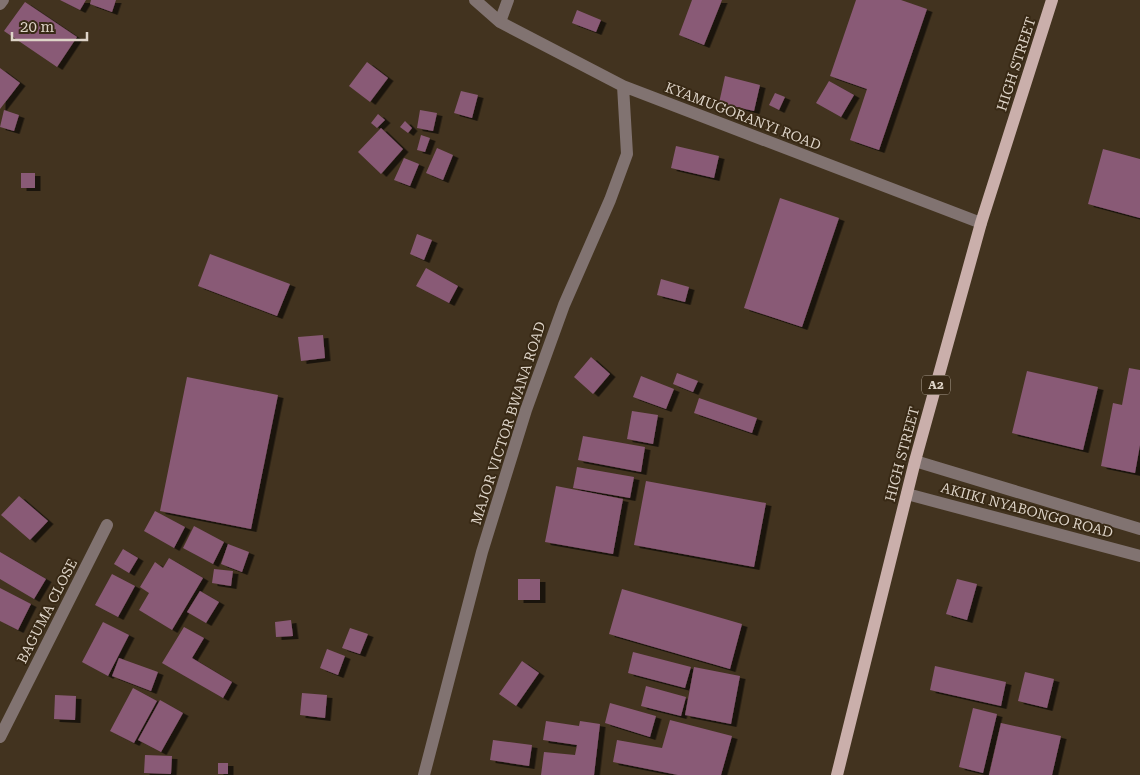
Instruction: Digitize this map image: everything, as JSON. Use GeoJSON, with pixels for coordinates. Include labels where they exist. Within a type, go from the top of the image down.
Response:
{"type":"FeatureCollection","features":[{"type":"Feature","properties":{"kind":"main road","name":"HIGH STREET"},"geometry":{"type":"LineString","coordinates":[[837,775],[914,461],[981,223],[1052,0]]}},
{"type":"Feature","properties":{"kind":"street"},"geometry":{"type":"LineString","coordinates":[[0,4],[3,0]]}},
{"type":"Feature","properties":{"kind":"street","name":"KYAMUGORANYI ROAD"},"geometry":{"type":"LineString","coordinates":[[475,0],[500,22],[623,86],[981,223]]}},
{"type":"Feature","properties":{"kind":"street"},"geometry":{"type":"LineString","coordinates":[[500,22],[508,0]]}},
{"type":"Feature","properties":{"kind":"street","name":"MAJOR VICTOR BWANA ROAD"},"geometry":{"type":"LineString","coordinates":[[424,775],[482,552],[526,410],[564,305],[610,200],[627,154],[623,86]]}},
{"type":"Feature","properties":{"kind":"street","name":"AKIIKI NYABONGO ROAD"},"geometry":{"type":"LineString","coordinates":[[914,461],[1140,528]]}},
{"type":"Feature","properties":{"kind":"street","name":"AKIIKI NYABONGO ROAD"},"geometry":{"type":"LineString","coordinates":[[907,494],[1140,556]]}},
{"type":"Feature","properties":{"kind":"street","name":"BAGUMA CLOSE"},"geometry":{"type":"LineString","coordinates":[[0,737],[107,525]]}},
{"type":"Feature","properties":{"kind":"building"},"geometry":{"type":"Polygon","coordinates":[[[60,0],[86,0],[80,10],[60,0]]]}},
{"type":"Feature","properties":{"kind":"building"},"geometry":{"type":"Polygon","coordinates":[[[91,0],[116,0],[112,12],[90,4],[91,0]]]}},
{"type":"Feature","properties":{"kind":"building"},"geometry":{"type":"Polygon","coordinates":[[[692,0],[722,0],[704,45],[679,35],[692,0]]]}},
{"type":"Feature","properties":{"kind":"building"},"geometry":{"type":"Polygon","coordinates":[[[856,0],[901,0],[927,9],[879,150],[850,140],[867,89],[830,76],[856,0]]]}},
{"type":"Feature","properties":{"kind":"building"},"geometry":{"type":"Polygon","coordinates":[[[25,2],[77,37],[57,67],[4,31],[25,2]]]}},
{"type":"Feature","properties":{"kind":"building"},"geometry":{"type":"Polygon","coordinates":[[[577,10],[601,20],[596,32],[572,23],[577,10]]]}},
{"type":"Feature","properties":{"kind":"building"},"geometry":{"type":"Polygon","coordinates":[[[367,62],[388,78],[370,102],[349,86],[367,62]]]}},
{"type":"Feature","properties":{"kind":"building"},"geometry":{"type":"Polygon","coordinates":[[[0,68],[20,83],[0,109],[0,68]]]}},
{"type":"Feature","properties":{"kind":"building"},"geometry":{"type":"Polygon","coordinates":[[[725,76],[760,85],[754,111],[719,103],[725,76]]]}},
{"type":"Feature","properties":{"kind":"building"},"geometry":{"type":"Polygon","coordinates":[[[829,81],[854,95],[841,117],[816,103],[829,81]]]}},
{"type":"Feature","properties":{"kind":"building"},"geometry":{"type":"Polygon","coordinates":[[[461,91],[478,95],[472,118],[454,113],[461,91]]]}},
{"type":"Feature","properties":{"kind":"building"},"geometry":{"type":"Polygon","coordinates":[[[775,93],[785,97],[779,110],[769,105],[775,93]]]}},
{"type":"Feature","properties":{"kind":"building"},"geometry":{"type":"Polygon","coordinates":[[[4,110],[19,115],[14,131],[0,127],[4,110]]]}},
{"type":"Feature","properties":{"kind":"building"},"geometry":{"type":"Polygon","coordinates":[[[420,110],[437,113],[433,131],[417,128],[420,110]]]}},
{"type":"Feature","properties":{"kind":"building"},"geometry":{"type":"Polygon","coordinates":[[[378,114],[385,120],[377,128],[371,123],[378,114]]]}},
{"type":"Feature","properties":{"kind":"building"},"geometry":{"type":"Polygon","coordinates":[[[405,121],[412,128],[408,133],[400,127],[405,121]]]}},
{"type":"Feature","properties":{"kind":"building"},"geometry":{"type":"Polygon","coordinates":[[[381,128],[403,149],[381,174],[358,152],[381,128]]]}},
{"type":"Feature","properties":{"kind":"building"},"geometry":{"type":"Polygon","coordinates":[[[421,135],[430,138],[425,152],[417,150],[421,135]]]}},
{"type":"Feature","properties":{"kind":"building"},"geometry":{"type":"Polygon","coordinates":[[[676,146],[719,156],[714,178],[671,168],[676,146]]]}},
{"type":"Feature","properties":{"kind":"building"},"geometry":{"type":"Polygon","coordinates":[[[437,148],[453,155],[443,180],[426,173],[437,148]]]}},
{"type":"Feature","properties":{"kind":"building"},"geometry":{"type":"Polygon","coordinates":[[[1103,149],[1140,159],[1140,218],[1088,204],[1103,149]]]}},
{"type":"Feature","properties":{"kind":"building"},"geometry":{"type":"Polygon","coordinates":[[[404,158],[419,164],[410,186],[394,180],[404,158]]]}},
{"type":"Feature","properties":{"kind":"building"},"geometry":{"type":"Polygon","coordinates":[[[21,173],[35,173],[35,188],[21,188],[21,173]]]}},
{"type":"Feature","properties":{"kind":"building"},"geometry":{"type":"Polygon","coordinates":[[[780,198],[839,218],[802,327],[744,308],[780,198]]]}},
{"type":"Feature","properties":{"kind":"building"},"geometry":{"type":"Polygon","coordinates":[[[417,234],[432,240],[424,260],[410,254],[417,234]]]}},
{"type":"Feature","properties":{"kind":"building"},"geometry":{"type":"Polygon","coordinates":[[[210,254],[290,284],[277,316],[198,286],[210,254]]]}},
{"type":"Feature","properties":{"kind":"building"},"geometry":{"type":"Polygon","coordinates":[[[426,268],[458,286],[449,303],[416,286],[426,268]]]}},
{"type":"Feature","properties":{"kind":"building"},"geometry":{"type":"Polygon","coordinates":[[[661,279],[689,287],[685,302],[657,295],[661,279]]]}},
{"type":"Feature","properties":{"kind":"building"},"geometry":{"type":"Polygon","coordinates":[[[323,335],[325,358],[301,361],[298,337],[323,335]]]}},
{"type":"Feature","properties":{"kind":"building"},"geometry":{"type":"Polygon","coordinates":[[[591,357],[610,374],[593,394],[574,377],[591,357]]]}},
{"type":"Feature","properties":{"kind":"building"},"geometry":{"type":"Polygon","coordinates":[[[1129,368],[1140,370],[1140,445],[1135,473],[1101,466],[1113,403],[1122,405],[1129,368]]]}},
{"type":"Feature","properties":{"kind":"building"},"geometry":{"type":"Polygon","coordinates":[[[1027,371],[1098,387],[1083,450],[1012,433],[1027,371]]]}},
{"type":"Feature","properties":{"kind":"building"},"geometry":{"type":"Polygon","coordinates":[[[677,373],[698,381],[693,392],[673,384],[677,373]]]}},
{"type":"Feature","properties":{"kind":"building"},"geometry":{"type":"Polygon","coordinates":[[[641,376],[674,389],[666,409],[633,397],[641,376]]]}},
{"type":"Feature","properties":{"kind":"building"},"geometry":{"type":"Polygon","coordinates":[[[187,377],[278,395],[251,529],[160,511],[187,377]]]}},
{"type":"Feature","properties":{"kind":"building"},"geometry":{"type":"Polygon","coordinates":[[[699,398],[757,418],[752,433],[694,413],[699,398]]]}},
{"type":"Feature","properties":{"kind":"building"},"geometry":{"type":"Polygon","coordinates":[[[632,411],[658,415],[653,444],[627,439],[632,411]]]}},
{"type":"Feature","properties":{"kind":"building"},"geometry":{"type":"Polygon","coordinates":[[[583,436],[645,447],[641,472],[578,460],[583,436]]]}},
{"type":"Feature","properties":{"kind":"building"},"geometry":{"type":"Polygon","coordinates":[[[577,467],[634,477],[630,498],[573,488],[577,467]]]}},
{"type":"Feature","properties":{"kind":"building"},"geometry":{"type":"Polygon","coordinates":[[[646,481],[766,503],[754,567],[634,545],[646,481]]]}},
{"type":"Feature","properties":{"kind":"building"},"geometry":{"type":"Polygon","coordinates":[[[556,486],[623,499],[613,554],[545,542],[556,486]]]}},
{"type":"Feature","properties":{"kind":"building"},"geometry":{"type":"Polygon","coordinates":[[[19,496],[48,521],[30,540],[1,515],[19,496]]]}},
{"type":"Feature","properties":{"kind":"building"},"geometry":{"type":"Polygon","coordinates":[[[155,511],[185,527],[174,548],[144,531],[155,511]]]}},
{"type":"Feature","properties":{"kind":"building"},"geometry":{"type":"Polygon","coordinates":[[[194,526],[224,542],[213,564],[183,548],[194,526]]]}},
{"type":"Feature","properties":{"kind":"building"},"geometry":{"type":"Polygon","coordinates":[[[228,544],[249,552],[242,572],[221,564],[228,544]]]}},
{"type":"Feature","properties":{"kind":"building"},"geometry":{"type":"Polygon","coordinates":[[[123,549],[138,558],[129,573],[114,564],[123,549]]]}},
{"type":"Feature","properties":{"kind":"building"},"geometry":{"type":"Polygon","coordinates":[[[0,552],[46,579],[34,599],[0,579],[0,552]]]}},
{"type":"Feature","properties":{"kind":"building"},"geometry":{"type":"Polygon","coordinates":[[[169,558],[203,578],[172,630],[139,610],[149,593],[140,587],[155,562],[163,568],[169,558]]]}},
{"type":"Feature","properties":{"kind":"building"},"geometry":{"type":"Polygon","coordinates":[[[214,569],[233,571],[231,586],[212,583],[214,569]]]}},
{"type":"Feature","properties":{"kind":"building"},"geometry":{"type":"Polygon","coordinates":[[[112,574],[135,586],[118,617],[95,605],[112,574]]]}},
{"type":"Feature","properties":{"kind":"building"},"geometry":{"type":"Polygon","coordinates":[[[518,579],[540,579],[540,600],[518,600],[518,579]]]}},
{"type":"Feature","properties":{"kind":"building"},"geometry":{"type":"Polygon","coordinates":[[[957,579],[977,584],[967,620],[946,614],[957,579]]]}},
{"type":"Feature","properties":{"kind":"building"},"geometry":{"type":"Polygon","coordinates":[[[0,588],[31,604],[18,630],[0,621],[0,588]]]}},
{"type":"Feature","properties":{"kind":"building"},"geometry":{"type":"Polygon","coordinates":[[[622,589],[742,624],[730,669],[609,634],[622,589]]]}},
{"type":"Feature","properties":{"kind":"building"},"geometry":{"type":"Polygon","coordinates":[[[200,591],[219,602],[206,623],[187,612],[200,591]]]}},
{"type":"Feature","properties":{"kind":"building"},"geometry":{"type":"Polygon","coordinates":[[[291,620],[293,636],[276,637],[275,622],[291,620]]]}},
{"type":"Feature","properties":{"kind":"building"},"geometry":{"type":"Polygon","coordinates":[[[103,622],[129,635],[108,676],[82,662],[103,622]]]}},
{"type":"Feature","properties":{"kind":"building"},"geometry":{"type":"Polygon","coordinates":[[[184,627],[204,638],[192,658],[232,682],[223,698],[162,663],[184,627]]]}},
{"type":"Feature","properties":{"kind":"building"},"geometry":{"type":"Polygon","coordinates":[[[350,628],[368,634],[360,654],[342,648],[350,628]]]}},
{"type":"Feature","properties":{"kind":"building"},"geometry":{"type":"Polygon","coordinates":[[[327,649],[345,656],[338,675],[320,668],[327,649]]]}},
{"type":"Feature","properties":{"kind":"building"},"geometry":{"type":"Polygon","coordinates":[[[633,652],[691,667],[685,688],[628,673],[633,652]]]}},
{"type":"Feature","properties":{"kind":"building"},"geometry":{"type":"Polygon","coordinates":[[[119,658],[158,672],[151,691],[112,676],[119,658]]]}},
{"type":"Feature","properties":{"kind":"building"},"geometry":{"type":"Polygon","coordinates":[[[522,661],[539,673],[516,706],[499,694],[522,661]]]}},
{"type":"Feature","properties":{"kind":"building"},"geometry":{"type":"Polygon","coordinates":[[[935,666],[1006,682],[1001,706],[930,690],[935,666]]]}},
{"type":"Feature","properties":{"kind":"building"},"geometry":{"type":"Polygon","coordinates":[[[694,667],[740,676],[731,724],[685,715],[694,667]]]}},
{"type":"Feature","properties":{"kind":"building"},"geometry":{"type":"Polygon","coordinates":[[[1025,672],[1054,679],[1047,708],[1018,701],[1025,672]]]}},
{"type":"Feature","properties":{"kind":"building"},"geometry":{"type":"Polygon","coordinates":[[[646,686],[686,697],[681,716],[641,706],[646,686]]]}},
{"type":"Feature","properties":{"kind":"building"},"geometry":{"type":"Polygon","coordinates":[[[133,688],[157,701],[134,743],[110,731],[133,688]]]}},
{"type":"Feature","properties":{"kind":"building"},"geometry":{"type":"Polygon","coordinates":[[[302,693],[327,695],[325,718],[300,715],[302,693]]]}},
{"type":"Feature","properties":{"kind":"building"},"geometry":{"type":"Polygon","coordinates":[[[55,695],[76,696],[75,720],[54,719],[55,695]]]}},
{"type":"Feature","properties":{"kind":"building"},"geometry":{"type":"Polygon","coordinates":[[[160,700],[183,713],[161,752],[138,740],[160,700]]]}},
{"type":"Feature","properties":{"kind":"building"},"geometry":{"type":"Polygon","coordinates":[[[610,703],[656,716],[650,737],[605,723],[610,703]]]}},
{"type":"Feature","properties":{"kind":"building"},"geometry":{"type":"Polygon","coordinates":[[[973,708],[997,714],[983,773],[959,767],[973,708]]]}},
{"type":"Feature","properties":{"kind":"building"},"geometry":{"type":"Polygon","coordinates":[[[670,720],[732,736],[721,775],[678,775],[613,762],[617,740],[662,748],[670,720]]]}},
{"type":"Feature","properties":{"kind":"building"},"geometry":{"type":"Polygon","coordinates":[[[546,721],[579,726],[580,721],[600,724],[594,775],[541,775],[544,752],[575,755],[577,745],[543,740],[546,721]]]}},
{"type":"Feature","properties":{"kind":"building"},"geometry":{"type":"Polygon","coordinates":[[[1001,723],[1061,736],[1052,775],[989,775],[1001,723]]]}},
{"type":"Feature","properties":{"kind":"building"},"geometry":{"type":"Polygon","coordinates":[[[493,740],[532,745],[529,766],[490,760],[493,740]]]}},
{"type":"Feature","properties":{"kind":"building"},"geometry":{"type":"Polygon","coordinates":[[[145,755],[172,756],[171,774],[144,773],[145,755]]]}},
{"type":"Feature","properties":{"kind":"building"},"geometry":{"type":"Polygon","coordinates":[[[218,763],[228,763],[228,774],[218,774],[218,763]]]}}]}
